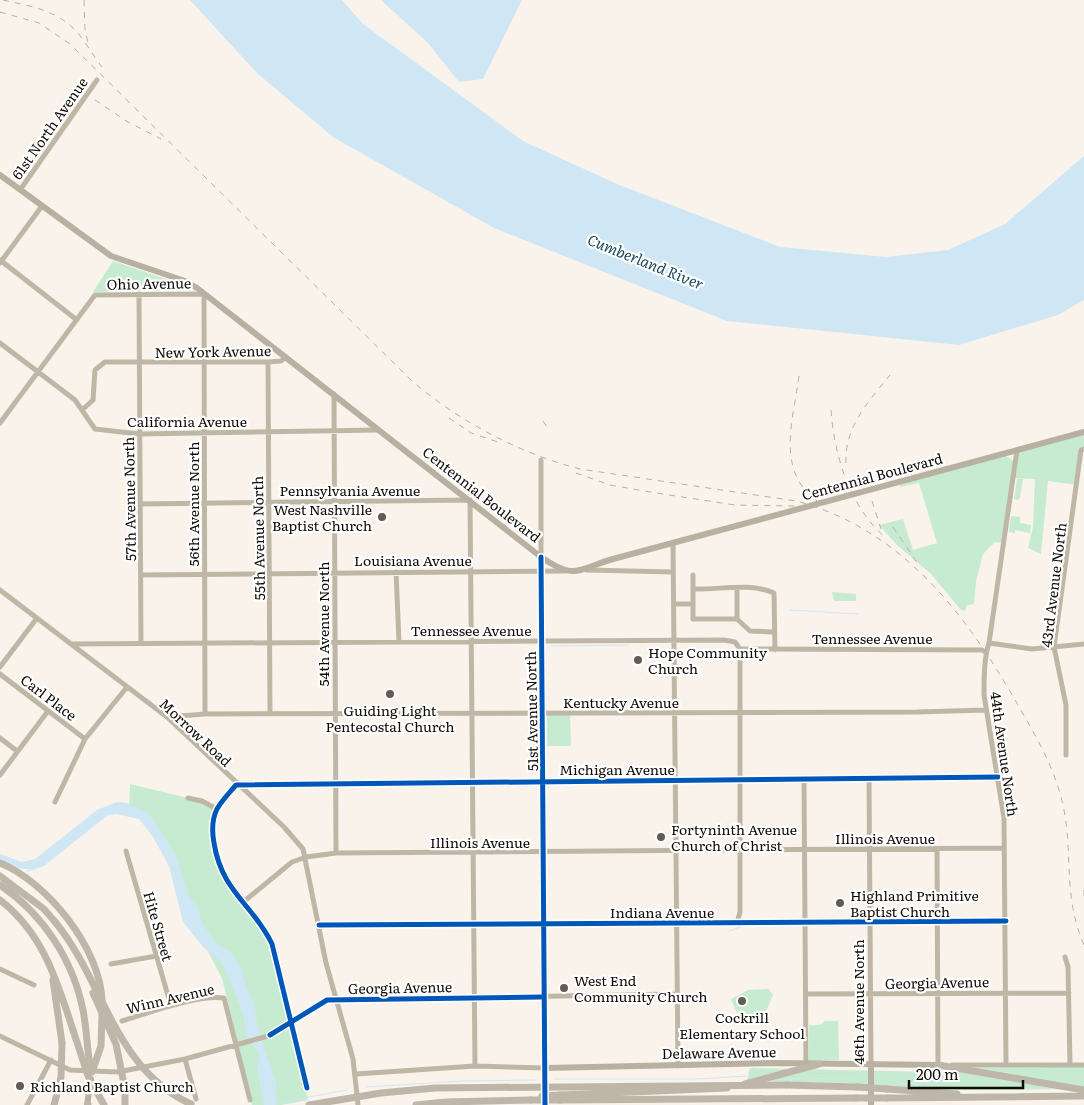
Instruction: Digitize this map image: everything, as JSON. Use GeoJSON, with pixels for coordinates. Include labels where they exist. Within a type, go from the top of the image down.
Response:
{"type":"FeatureCollection","features":[{"type":"Feature","properties":{"kind":"highway"},"geometry":{"type":"LineString","coordinates":[[0,863],[34,883],[57,906],[75,929],[94,965],[102,993],[102,1026],[101,1046],[92,1072]]}},
{"type":"Feature","properties":{"kind":"highway"},"geometry":{"type":"LineString","coordinates":[[0,876],[44,909],[70,940],[86,967],[129,1052],[145,1073],[162,1088],[195,1102]]}},
{"type":"Feature","properties":{"kind":"highway"},"geometry":{"type":"LineString","coordinates":[[0,885],[27,907],[51,933],[68,962],[79,991],[84,1012],[92,1072]]}},
{"type":"Feature","properties":{"kind":"highway"},"geometry":{"type":"LineString","coordinates":[[0,900],[24,922],[36,937],[47,958],[88,1076],[104,1105]]}},
{"type":"Feature","properties":{"kind":"highway"},"geometry":{"type":"LineString","coordinates":[[56,923],[75,953],[116,1044],[123,1074],[125,1105]]}},
{"type":"Feature","properties":{"kind":"highway"},"geometry":{"type":"LineString","coordinates":[[47,958],[63,1058],[54,1105]]}},
{"type":"Feature","properties":{"kind":"highway"},"geometry":{"type":"LineString","coordinates":[[416,1105],[724,1088],[819,1064]]}},
{"type":"Feature","properties":{"kind":"highway"},"geometry":{"type":"LineString","coordinates":[[938,1065],[1084,1090]]}},
{"type":"Feature","properties":{"kind":"highway"},"geometry":{"type":"LineString","coordinates":[[310,1105],[381,1093],[435,1088],[857,1087],[983,1097]]}},
{"type":"Feature","properties":{"kind":"highway"},"geometry":{"type":"LineString","coordinates":[[560,1097],[887,1098],[1084,1096]]}},
{"type":"Feature","properties":{"kind":"main road","name":"Centennial Boulevard"},"geometry":{"type":"LineString","coordinates":[[0,174],[111,256],[185,281],[204,294],[541,557],[566,571],[586,570],[601,562],[1084,432]]}},
{"type":"Feature","properties":{"kind":"main road","name":"51st Avenue North"},"geometry":{"type":"LineString","coordinates":[[541,557],[545,1105]]}},
{"type":"Feature","properties":{"kind":"main road","name":"Delaware Avenue"},"geometry":{"type":"LineString","coordinates":[[545,1068],[743,1064],[938,1065]]}},
{"type":"Feature","properties":{"kind":"main road","name":"46th Avenue North"},"geometry":{"type":"LineString","coordinates":[[871,1065],[871,1105]]}},
{"type":"Feature","properties":{"kind":"main road"},"geometry":{"type":"LineString","coordinates":[[88,1104],[92,1072]]}},
{"type":"Feature","properties":{"kind":"street","name":"61st North Avenue"},"geometry":{"type":"LineString","coordinates":[[20,190],[97,80]]}},
{"type":"Feature","properties":{"kind":"street"},"geometry":{"type":"LineString","coordinates":[[0,423],[77,320],[1,262],[42,206]]}},
{"type":"Feature","properties":{"kind":"street","name":"57th Avenue North"},"geometry":{"type":"LineString","coordinates":[[139,294],[141,644]]}},
{"type":"Feature","properties":{"kind":"street","name":"Ohio Avenue"},"geometry":{"type":"LineString","coordinates":[[77,320],[95,295],[204,294]]}},
{"type":"Feature","properties":{"kind":"street","name":"56th Avenue North"},"geometry":{"type":"LineString","coordinates":[[204,294],[205,714]]}},
{"type":"Feature","properties":{"kind":"street","name":"California Avenue"},"geometry":{"type":"LineString","coordinates":[[0,343],[72,397],[96,429],[139,434],[379,430]]}},
{"type":"Feature","properties":{"kind":"street","name":"New York Avenue"},"geometry":{"type":"LineString","coordinates":[[82,410],[93,400],[94,373],[98,366],[109,362],[268,362],[280,361],[286,357]]}},
{"type":"Feature","properties":{"kind":"street","name":"55th Avenue North"},"geometry":{"type":"LineString","coordinates":[[268,362],[270,714]]}},
{"type":"Feature","properties":{"kind":"street","name":"54th Avenue North"},"geometry":{"type":"LineString","coordinates":[[334,394],[336,854]]}},
{"type":"Feature","properties":{"kind":"street","name":"43rd Avenue North"},"geometry":{"type":"LineString","coordinates":[[1066,755],[1066,705],[1054,647],[1081,450],[1084,449]]}},
{"type":"Feature","properties":{"kind":"street","name":"44th Avenue North"},"geometry":{"type":"LineString","coordinates":[[1006,1065],[1004,818],[984,695],[985,652],[989,643],[1017,450]]}},
{"type":"Feature","properties":{"kind":"street","name":"51st Avenue North"},"geometry":{"type":"LineString","coordinates":[[541,460],[541,557]]}},
{"type":"Feature","properties":{"kind":"street"},"geometry":{"type":"LineString","coordinates":[[470,500],[476,1066]]}},
{"type":"Feature","properties":{"kind":"street","name":"Pennsylvania Avenue"},"geometry":{"type":"LineString","coordinates":[[140,504],[470,500]]}},
{"type":"Feature","properties":{"kind":"street"},"geometry":{"type":"LineString","coordinates":[[673,544],[678,1066]]}},
{"type":"Feature","properties":{"kind":"street"},"geometry":{"type":"LineString","coordinates":[[586,570],[673,572]]}},
{"type":"Feature","properties":{"kind":"street","name":"Louisiana Avenue"},"geometry":{"type":"LineString","coordinates":[[140,575],[566,571]]}},
{"type":"Feature","properties":{"kind":"street"},"geometry":{"type":"LineString","coordinates":[[396,572],[398,642]]}},
{"type":"Feature","properties":{"kind":"street"},"geometry":{"type":"LineString","coordinates":[[693,575],[693,618],[736,619],[750,631],[774,632]]}},
{"type":"Feature","properties":{"kind":"street"},"geometry":{"type":"LineString","coordinates":[[736,619],[738,588]]}},
{"type":"Feature","properties":{"kind":"street"},"geometry":{"type":"LineString","coordinates":[[693,589],[766,589],[774,593],[775,650]]}},
{"type":"Feature","properties":{"kind":"street","name":"Morrow Road"},"geometry":{"type":"LineString","coordinates":[[0,590],[167,717],[303,848],[335,999],[356,1074],[358,1105]]}},
{"type":"Feature","properties":{"kind":"street"},"geometry":{"type":"LineString","coordinates":[[674,604],[693,604]]}},
{"type":"Feature","properties":{"kind":"street"},"geometry":{"type":"LineString","coordinates":[[0,667],[37,618]]}},
{"type":"Feature","properties":{"kind":"street","name":"Tennessee Avenue"},"geometry":{"type":"LineString","coordinates":[[72,644],[724,640],[735,642],[740,649],[922,649],[985,652]]}},
{"type":"Feature","properties":{"kind":"street"},"geometry":{"type":"LineString","coordinates":[[989,643],[1032,649],[1084,644]]}},
{"type":"Feature","properties":{"kind":"street"},"geometry":{"type":"LineString","coordinates":[[738,923],[740,912],[740,649]]}},
{"type":"Feature","properties":{"kind":"street","name":"Carl Place"},"geometry":{"type":"LineString","coordinates":[[0,674],[85,739]]}},
{"type":"Feature","properties":{"kind":"street"},"geometry":{"type":"LineString","coordinates":[[55,802],[85,739],[127,687]]}},
{"type":"Feature","properties":{"kind":"street","name":"Kentucky Avenue"},"geometry":{"type":"LineString","coordinates":[[167,717],[205,714],[986,710]]}},
{"type":"Feature","properties":{"kind":"street"},"geometry":{"type":"LineString","coordinates":[[0,775],[48,712]]}},
{"type":"Feature","properties":{"kind":"street"},"geometry":{"type":"LineString","coordinates":[[0,738],[18,751]]}},
{"type":"Feature","properties":{"kind":"street","name":"Michigan Avenue"},"geometry":{"type":"LineString","coordinates":[[236,785],[998,777]]}},
{"type":"Feature","properties":{"kind":"street","name":"46th Avenue North"},"geometry":{"type":"LineString","coordinates":[[869,779],[871,1065]]}},
{"type":"Feature","properties":{"kind":"street"},"geometry":{"type":"LineString","coordinates":[[804,780],[806,1064]]}},
{"type":"Feature","properties":{"kind":"street"},"geometry":{"type":"LineString","coordinates":[[236,785],[217,809],[213,827],[215,850],[223,875],[272,944],[307,1088]]}},
{"type":"Feature","properties":{"kind":"street"},"geometry":{"type":"LineString","coordinates":[[188,798],[202,801],[217,809]]}},
{"type":"Feature","properties":{"kind":"street","name":"Illinois Avenue"},"geometry":{"type":"LineString","coordinates":[[242,903],[284,867],[306,857],[336,854],[1004,848]]}},
{"type":"Feature","properties":{"kind":"street"},"geometry":{"type":"LineString","coordinates":[[938,849],[938,1065]]}},
{"type":"Feature","properties":{"kind":"street","name":"Hite Street"},"geometry":{"type":"LineString","coordinates":[[126,851],[171,1006]]}},
{"type":"Feature","properties":{"kind":"street","name":"Indiana Avenue"},"geometry":{"type":"LineString","coordinates":[[319,925],[1006,921]]}},
{"type":"Feature","properties":{"kind":"street"},"geometry":{"type":"LineString","coordinates":[[111,964],[156,956]]}},
{"type":"Feature","properties":{"kind":"street"},"geometry":{"type":"LineString","coordinates":[[1066,956],[1069,993],[1070,1065]]}},
{"type":"Feature","properties":{"kind":"street"},"geometry":{"type":"LineString","coordinates":[[0,968],[34,985]]}},
{"type":"Feature","properties":{"kind":"street","name":"Georgia Avenue"},"geometry":{"type":"LineString","coordinates":[[806,994],[1069,993]]}},
{"type":"Feature","properties":{"kind":"street","name":"Georgia Avenue"},"geometry":{"type":"LineString","coordinates":[[0,1036],[70,1070],[118,1072],[185,1059],[270,1035],[292,1023],[319,1003],[335,999],[676,994]]}},
{"type":"Feature","properties":{"kind":"street","name":"Winn Avenue"},"geometry":{"type":"LineString","coordinates":[[122,1021],[171,1006],[216,996],[224,998],[239,1043]]}},
{"type":"Feature","properties":{"kind":"street"},"geometry":{"type":"LineString","coordinates":[[239,1043],[250,1100]]}},
{"type":"Feature","properties":{"kind":"street"},"geometry":{"type":"LineString","coordinates":[[185,1059],[195,1102]]}},
{"type":"Feature","properties":{"kind":"street"},"geometry":{"type":"LineString","coordinates":[[27,1105],[51,1060]]}},
{"type":"Feature","properties":{"kind":"street","name":"Delaware Avenue"},"geometry":{"type":"LineString","coordinates":[[938,1065],[1084,1065]]}},
{"type":"Feature","properties":{"kind":"street","name":"Delaware Avenue"},"geometry":{"type":"LineString","coordinates":[[356,1074],[476,1066],[545,1068]]}},
{"type":"Feature","properties":{"kind":"green space"},"geometry":{"type":"Polygon","coordinates":[[[113,261],[186,286],[187,288],[185,290],[93,292],[113,261]]]}},
{"type":"Feature","properties":{"kind":"green space"},"geometry":{"type":"Polygon","coordinates":[[[1084,432],[1084,449],[1081,450],[1077,485],[1048,481],[1041,554],[1028,548],[1033,527],[1035,479],[1013,478],[1005,543],[995,542],[983,554],[976,581],[974,604],[967,605],[965,611],[961,610],[931,574],[897,545],[879,525],[903,519],[913,550],[937,543],[919,483],[900,487],[899,482],[1005,455],[1015,462],[1017,450],[1084,432]]]}},
{"type":"Feature","properties":{"kind":"green space"},"geometry":{"type":"Polygon","coordinates":[[[1017,479],[1023,479],[1018,500],[1014,499],[1017,479]]]}},
{"type":"Feature","properties":{"kind":"green space"},"geometry":{"type":"Polygon","coordinates":[[[1011,516],[1020,517],[1020,523],[1031,525],[1030,533],[1015,530],[1015,533],[1009,532],[1011,516]]]}},
{"type":"Feature","properties":{"kind":"green space"},"geometry":{"type":"Polygon","coordinates":[[[832,592],[856,594],[856,601],[834,601],[832,592]]]}},
{"type":"Feature","properties":{"kind":"green space"},"geometry":{"type":"Polygon","coordinates":[[[547,715],[570,715],[571,746],[547,746],[547,715]]]}},
{"type":"Feature","properties":{"kind":"green space"},"geometry":{"type":"Polygon","coordinates":[[[130,784],[188,798],[217,809],[213,827],[220,869],[267,935],[308,1100],[281,1105],[252,1105],[222,978],[206,948],[160,843],[141,819],[129,813],[130,784]]]}},
{"type":"Feature","properties":{"kind":"green space"},"geometry":{"type":"Polygon","coordinates":[[[769,989],[773,995],[766,1011],[739,1018],[731,999],[748,990],[769,989]]]}},
{"type":"Feature","properties":{"kind":"green space"},"geometry":{"type":"Polygon","coordinates":[[[825,1021],[838,1021],[839,1060],[809,1061],[809,1025],[820,1025],[825,1021]]]}},
{"type":"Feature","properties":{"kind":"green space"},"geometry":{"type":"Polygon","coordinates":[[[1084,1067],[1084,1089],[943,1090],[845,1083],[747,1081],[750,1068],[937,1072],[968,1068],[1084,1067]]]}},
{"type":"Feature","properties":{"kind":"water","name":"Cumberland River"},"geometry":{"type":"Polygon","coordinates":[[[190,0],[342,0],[363,24],[523,141],[617,184],[780,247],[886,257],[948,250],[1005,224],[1084,156],[1084,300],[1058,315],[959,345],[727,321],[494,228],[333,137],[257,73],[190,0]]]}},
{"type":"Feature","properties":{"kind":"water"},"geometry":{"type":"Polygon","coordinates":[[[381,0],[522,0],[483,79],[459,82],[428,43],[381,0]]]}},
{"type":"Feature","properties":{"kind":"water"},"geometry":{"type":"Polygon","coordinates":[[[117,802],[127,803],[146,812],[154,820],[177,858],[188,895],[197,907],[202,923],[216,943],[229,951],[240,965],[246,986],[254,1003],[259,1032],[276,1083],[277,1105],[264,1105],[257,1068],[260,1055],[247,1038],[243,1014],[224,966],[204,948],[183,922],[169,866],[153,837],[139,819],[116,814],[108,815],[44,866],[38,868],[22,869],[0,861],[0,854],[22,862],[35,859],[97,810],[117,802]]]}},
{"type":"Feature","properties":{"kind":"waterway"},"geometry":{"type":"LineString","coordinates":[[790,610],[858,614]]}},
{"type":"Feature","properties":{"kind":"waterway"},"geometry":{"type":"LineString","coordinates":[[551,646],[629,645]]}},
{"type":"Feature","properties":{"kind":"waterway"},"geometry":{"type":"LineString","coordinates":[[27,871],[36,869]]}},
{"type":"Feature","properties":{"kind":"waterway"},"geometry":{"type":"LineString","coordinates":[[729,931],[740,927]]}},
{"type":"Feature","properties":{"kind":"waterway"},"geometry":{"type":"LineString","coordinates":[[880,1075],[904,1084],[948,1082]]}},
{"type":"Feature","properties":{"kind":"waterway"},"geometry":{"type":"LineString","coordinates":[[554,1079],[698,1079],[746,1076]]}},
{"type":"Feature","properties":{"kind":"waterway"},"geometry":{"type":"LineString","coordinates":[[783,1079],[863,1078]]}},
{"type":"Feature","properties":{"kind":"waterway"},"geometry":{"type":"LineString","coordinates":[[367,1087],[461,1081],[536,1080]]}},
{"type":"Feature","properties":{"kind":"waterway"},"geometry":{"type":"LineString","coordinates":[[276,1103],[347,1090]]}},
{"type":"Feature","properties":{"kind":"railway"},"geometry":{"type":"LineString","coordinates":[[3,0],[43,10],[61,19],[77,32],[102,67]]}},
{"type":"Feature","properties":{"kind":"railway"},"geometry":{"type":"LineString","coordinates":[[84,0],[85,29],[88,43]]}},
{"type":"Feature","properties":{"kind":"railway"},"geometry":{"type":"LineString","coordinates":[[0,12],[39,23],[70,44],[412,381],[430,396],[470,423],[513,445],[580,469],[796,501],[834,514],[868,532],[899,554],[927,579],[953,608],[976,639],[998,671],[1037,738],[1048,761],[1061,797],[1065,816],[1070,888],[1077,926],[1084,945]]}},
{"type":"Feature","properties":{"kind":"railway"},"geometry":{"type":"LineString","coordinates":[[95,100],[128,122],[161,139]]}},
{"type":"Feature","properties":{"kind":"railway"},"geometry":{"type":"LineString","coordinates":[[846,463],[846,450],[849,438],[859,415],[890,375]]}},
{"type":"Feature","properties":{"kind":"railway"},"geometry":{"type":"LineString","coordinates":[[799,376],[791,430],[792,464],[798,480],[809,494],[825,506]]}},
{"type":"Feature","properties":{"kind":"railway"},"geometry":{"type":"LineString","coordinates":[[831,410],[836,445],[846,480],[863,512],[873,526],[886,538]]}},
{"type":"Feature","properties":{"kind":"railway"},"geometry":{"type":"LineString","coordinates":[[449,418],[471,433],[498,442]]}},
{"type":"Feature","properties":{"kind":"railway"},"geometry":{"type":"LineString","coordinates":[[543,421],[547,427]]}},
{"type":"Feature","properties":{"kind":"railway"},"geometry":{"type":"LineString","coordinates":[[576,473],[610,485],[735,505],[795,506]]}},
{"type":"Feature","properties":{"kind":"railway"},"geometry":{"type":"LineString","coordinates":[[872,501],[881,529]]}},
{"type":"Feature","properties":{"kind":"railway"},"geometry":{"type":"LineString","coordinates":[[893,527],[918,564]]}},
{"type":"Feature","properties":{"kind":"railway"},"geometry":{"type":"LineString","coordinates":[[1084,890],[1084,899]]}},
{"type":"Feature","properties":{"kind":"cycle path"},"geometry":{"type":"LineString","coordinates":[[541,557],[545,1105]]}},
{"type":"Feature","properties":{"kind":"cycle path"},"geometry":{"type":"LineString","coordinates":[[307,1088],[272,944],[256,918],[224,874],[214,843],[213,826],[215,813],[221,802],[236,785],[998,777]]}},
{"type":"Feature","properties":{"kind":"cycle path"},"geometry":{"type":"LineString","coordinates":[[319,925],[1006,921]]}},
{"type":"Feature","properties":{"kind":"cycle path"},"geometry":{"type":"LineString","coordinates":[[270,1035],[327,1000],[541,997]]}},
{"type":"Feature","properties":{"kind":"place","name":"West Nashville Baptist Church"},"geometry":{"type":"Point","coordinates":[382,517]}},
{"type":"Feature","properties":{"kind":"place","name":"Hope Community Church"},"geometry":{"type":"Point","coordinates":[638,660]}},
{"type":"Feature","properties":{"kind":"place","name":"Guiding Light Pentecostal Church"},"geometry":{"type":"Point","coordinates":[390,694]}},
{"type":"Feature","properties":{"kind":"place","name":"Fortyninth Avenue Church of Christ"},"geometry":{"type":"Point","coordinates":[661,837]}},
{"type":"Feature","properties":{"kind":"place","name":"Highland Primitive Baptist Church"},"geometry":{"type":"Point","coordinates":[840,903]}},
{"type":"Feature","properties":{"kind":"place","name":"West End Community Church"},"geometry":{"type":"Point","coordinates":[564,988]}},
{"type":"Feature","properties":{"kind":"place","name":"Cockrill Elementary School"},"geometry":{"type":"Point","coordinates":[742,1001]}},
{"type":"Feature","properties":{"kind":"place","name":"Richland Baptist Church"},"geometry":{"type":"Point","coordinates":[20,1086]}}]}
